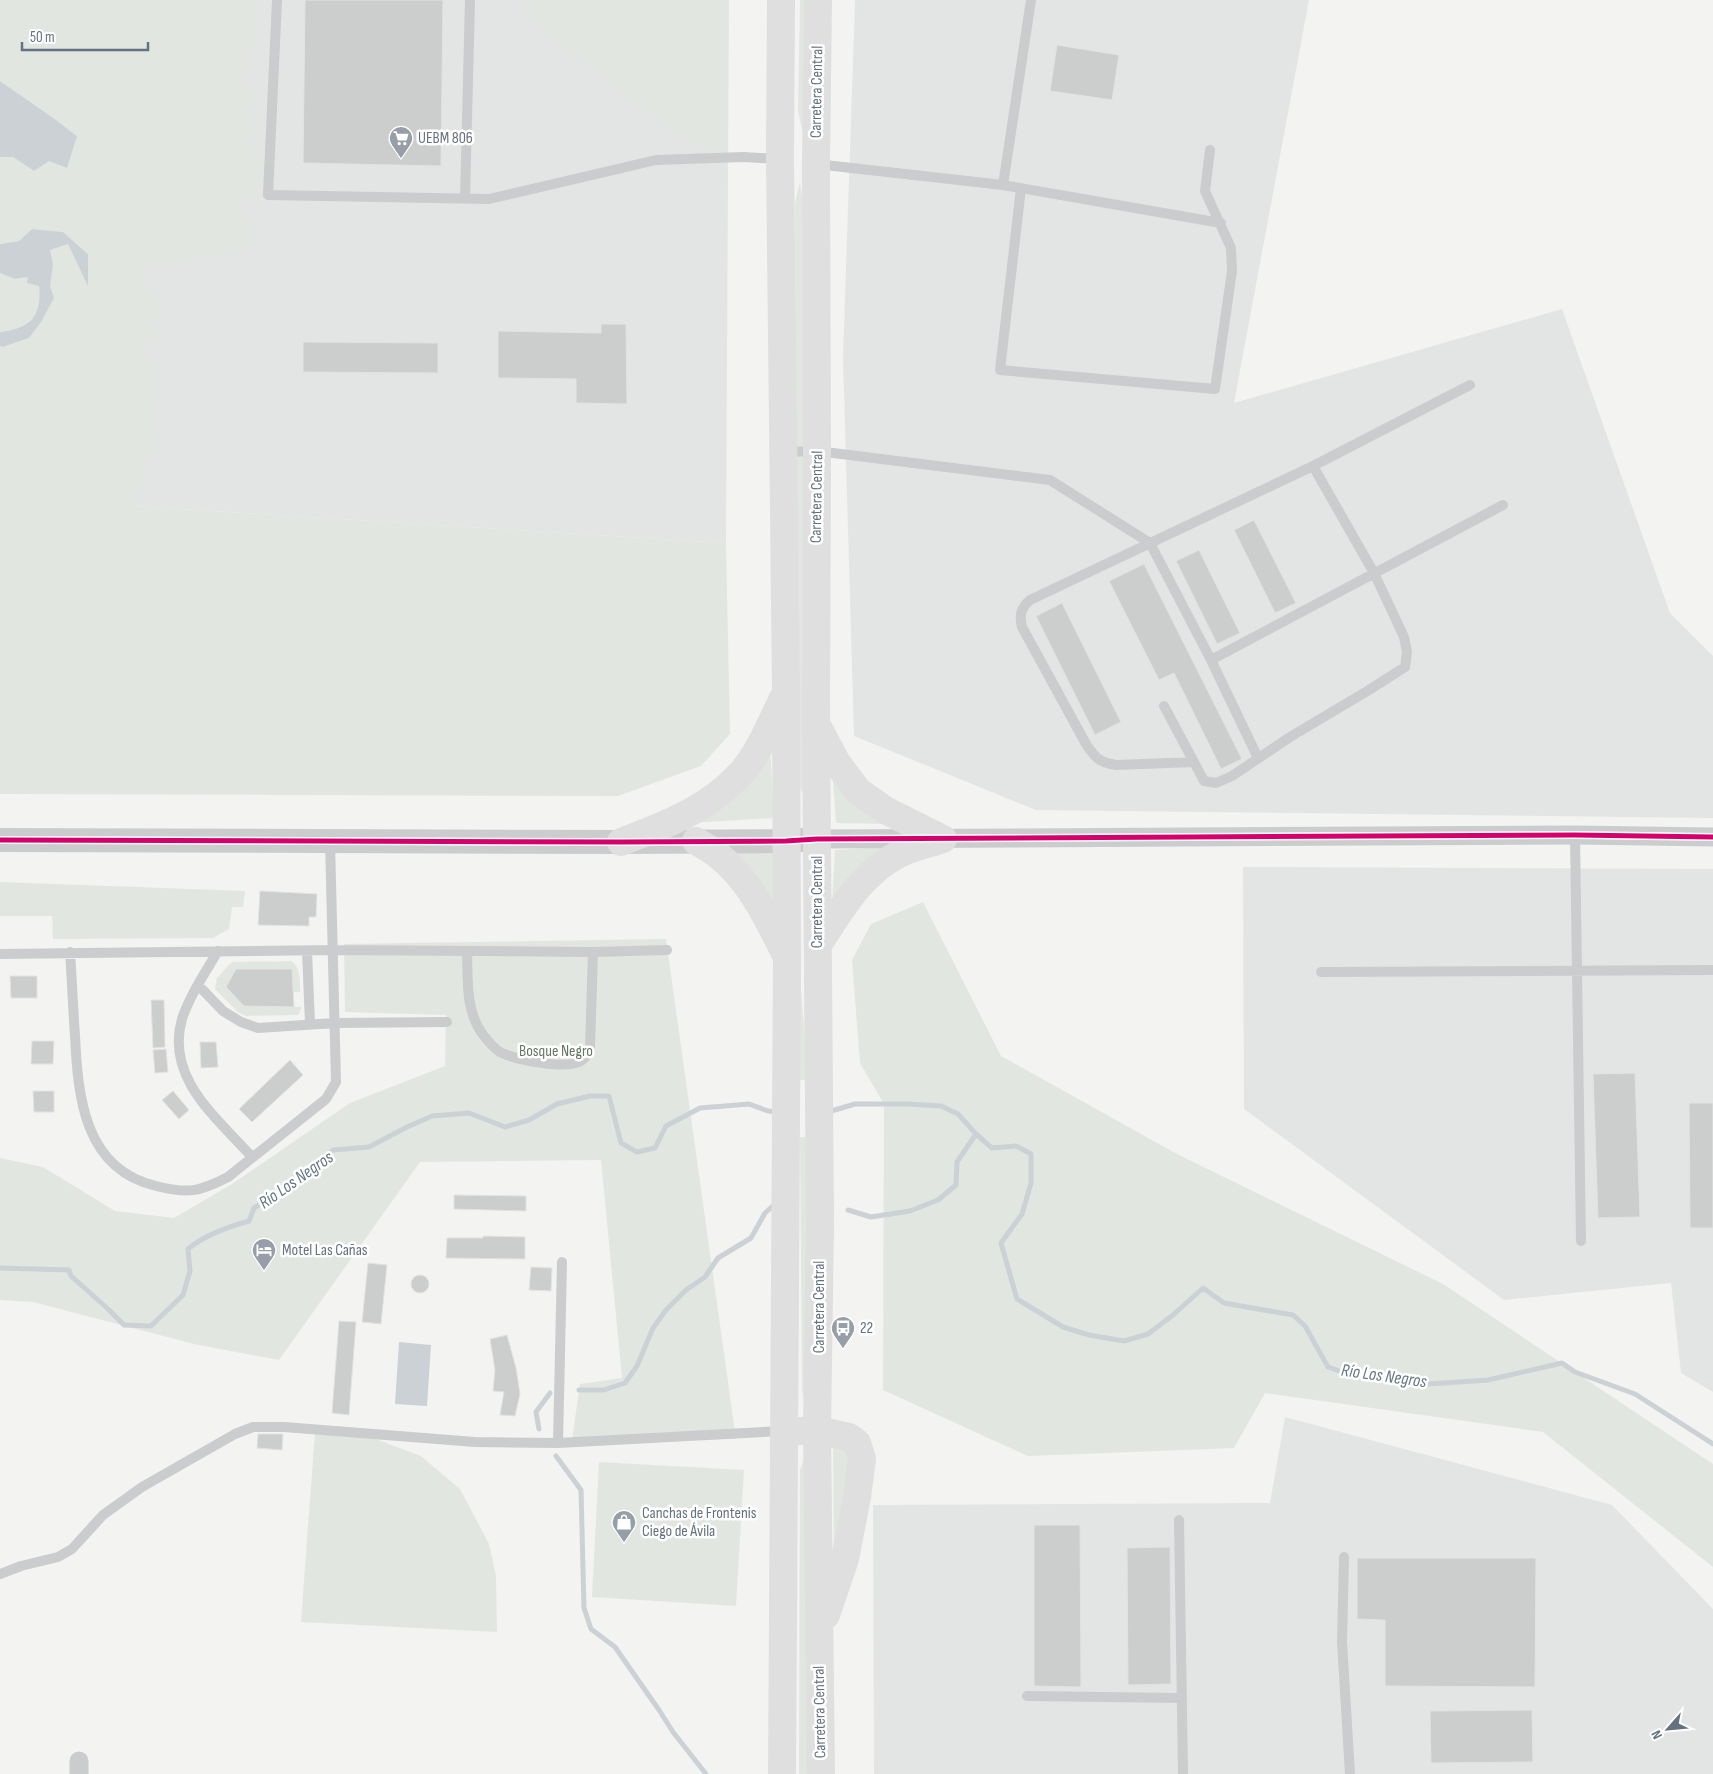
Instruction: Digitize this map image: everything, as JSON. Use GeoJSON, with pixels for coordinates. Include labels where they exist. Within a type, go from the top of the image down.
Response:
{"type":"FeatureCollection","features":[{"type":"Feature","properties":{"kind":"highway","name":"Carretera Central"},"geometry":{"type":"LineString","coordinates":[[782,0],[780,159],[787,958],[782,1774]]}},
{"type":"Feature","properties":{"kind":"highway","name":"Carretera Central"},"geometry":{"type":"LineString","coordinates":[[818,0],[816,164],[816,722],[819,1339],[817,1430],[821,1774]]}},
{"type":"Feature","properties":{"kind":"highway"},"geometry":{"type":"LineString","coordinates":[[780,159],[816,164]]}},
{"type":"Feature","properties":{"kind":"highway"},"geometry":{"type":"LineString","coordinates":[[621,842],[667,825],[711,801],[743,771],[766,734],[786,690]]}},
{"type":"Feature","properties":{"kind":"highway"},"geometry":{"type":"LineString","coordinates":[[816,722],[837,763],[858,791],[885,810],[944,839]]}},
{"type":"Feature","properties":{"kind":"highway"},"geometry":{"type":"LineString","coordinates":[[818,945],[853,893],[874,869],[901,853],[944,839]]}},
{"type":"Feature","properties":{"kind":"highway"},"geometry":{"type":"LineString","coordinates":[[696,841],[720,856],[744,882],[765,915],[787,958]]}},
{"type":"Feature","properties":{"kind":"highway"},"geometry":{"type":"LineString","coordinates":[[783,1431],[817,1430],[849,1437],[857,1443],[862,1459],[845,1559],[819,1634]]}},
{"type":"Feature","properties":{"kind":"street"},"geometry":{"type":"LineString","coordinates":[[0,840],[621,842],[786,841],[817,839],[1575,835],[1713,837]]}},
{"type":"Feature","properties":{"kind":"lane"},"geometry":{"type":"LineString","coordinates":[[277,0],[268,195],[489,199],[656,160],[744,157],[780,159]]}},
{"type":"Feature","properties":{"kind":"lane"},"geometry":{"type":"LineString","coordinates":[[465,199],[470,0]]}},
{"type":"Feature","properties":{"kind":"lane"},"geometry":{"type":"LineString","coordinates":[[1003,184],[1031,0]]}},
{"type":"Feature","properties":{"kind":"lane"},"geometry":{"type":"LineString","coordinates":[[1021,188],[1000,370],[1215,389],[1232,271],[1231,248],[1205,191],[1210,150]]}},
{"type":"Feature","properties":{"kind":"lane"},"geometry":{"type":"LineString","coordinates":[[816,164],[1003,184],[1221,223]]}},
{"type":"Feature","properties":{"kind":"lane"},"geometry":{"type":"LineString","coordinates":[[1194,762],[1116,765],[1105,763],[1096,758],[1086,744],[1022,627],[1020,617],[1023,606],[1030,600],[1150,542],[1313,466],[1470,385]]}},
{"type":"Feature","properties":{"kind":"lane"},"geometry":{"type":"LineString","coordinates":[[783,452],[817,450],[1050,480],[1150,542],[1211,660],[1258,758]]}},
{"type":"Feature","properties":{"kind":"lane"},"geometry":{"type":"LineString","coordinates":[[1164,706],[1204,781],[1216,783],[1232,776],[1405,667],[1407,652],[1404,637],[1374,572],[1313,466]]}},
{"type":"Feature","properties":{"kind":"lane"},"geometry":{"type":"LineString","coordinates":[[1211,660],[1503,505]]}},
{"type":"Feature","properties":{"kind":"lane"},"geometry":{"type":"LineString","coordinates":[[1575,835],[1581,1241]]}},
{"type":"Feature","properties":{"kind":"lane"},"geometry":{"type":"LineString","coordinates":[[70,952],[78,1081],[82,1107],[88,1126],[98,1146],[116,1166],[143,1183],[166,1189],[190,1192],[211,1186],[222,1180],[326,1099],[336,1082],[330,841]]}},
{"type":"Feature","properties":{"kind":"lane"},"geometry":{"type":"LineString","coordinates":[[0,954],[334,950],[593,952],[667,950]]}},
{"type":"Feature","properties":{"kind":"lane"},"geometry":{"type":"LineString","coordinates":[[218,951],[198,985],[182,1019],[178,1045],[181,1064],[198,1098],[252,1157]]}},
{"type":"Feature","properties":{"kind":"lane"},"geometry":{"type":"LineString","coordinates":[[307,951],[310,1024]]}},
{"type":"Feature","properties":{"kind":"lane"},"geometry":{"type":"LineString","coordinates":[[467,951],[470,1011],[483,1035],[499,1052],[525,1060],[566,1066],[580,1062],[587,1056],[590,1048],[593,952]]}},
{"type":"Feature","properties":{"kind":"lane"},"geometry":{"type":"LineString","coordinates":[[1321,972],[1713,970]]}},
{"type":"Feature","properties":{"kind":"lane"},"geometry":{"type":"LineString","coordinates":[[198,985],[223,1010],[241,1022],[258,1028],[335,1023],[447,1022]]}},
{"type":"Feature","properties":{"kind":"lane"},"geometry":{"type":"LineString","coordinates":[[558,1443],[562,1262]]}},
{"type":"Feature","properties":{"kind":"lane"},"geometry":{"type":"LineString","coordinates":[[0,1574],[21,1566],[58,1557],[72,1549],[103,1515],[142,1487],[234,1434],[254,1427],[284,1427],[475,1442],[558,1443],[783,1431]]}},
{"type":"Feature","properties":{"kind":"lane"},"geometry":{"type":"LineString","coordinates":[[1179,1520],[1183,1774]]}},
{"type":"Feature","properties":{"kind":"lane"},"geometry":{"type":"LineString","coordinates":[[1344,1557],[1342,1642],[1350,1774]]}},
{"type":"Feature","properties":{"kind":"lane"},"geometry":{"type":"LineString","coordinates":[[1026,1696],[1182,1698]]}},
{"type":"Feature","properties":{"kind":"shaded area","name":"UEBM 806"},"geometry":{"type":"Polygon","coordinates":[[[91,0],[729,0],[726,543],[134,506],[91,0]]]}},
{"type":"Feature","properties":{"kind":"shaded area"},"geometry":{"type":"Polygon","coordinates":[[[855,0],[1309,0],[1234,403],[1562,309],[1670,613],[1713,656],[1713,818],[1036,810],[854,736],[843,358],[855,0]]]}},
{"type":"Feature","properties":{"kind":"shaded area"},"geometry":{"type":"Polygon","coordinates":[[[0,81],[77,136],[67,168],[49,161],[34,171],[13,157],[0,157],[0,81]]]}},
{"type":"Feature","properties":{"kind":"shaded area"},"geometry":{"type":"Polygon","coordinates":[[[32,229],[63,232],[88,254],[88,286],[68,244],[50,250],[53,264],[50,286],[54,298],[41,322],[29,338],[3,347],[0,346],[0,332],[19,328],[32,320],[36,314],[39,286],[27,283],[28,277],[15,279],[0,273],[0,244],[19,241],[32,229]]]}},
{"type":"Feature","properties":{"kind":"shaded area"},"geometry":{"type":"Polygon","coordinates":[[[1243,867],[1713,869],[1713,1392],[1681,1373],[1671,1283],[1504,1300],[1244,1109],[1243,867]]]}},
{"type":"Feature","properties":{"kind":"shaded area"},"geometry":{"type":"Polygon","coordinates":[[[399,1342],[431,1345],[427,1406],[395,1404],[399,1342]]]}},
{"type":"Feature","properties":{"kind":"shaded area"},"geometry":{"type":"Polygon","coordinates":[[[1285,1417],[1612,1505],[1713,1609],[1713,1774],[874,1774],[873,1505],[1270,1503],[1285,1417]]]}},
{"type":"Feature","properties":{"kind":"green space"},"geometry":{"type":"Polygon","coordinates":[[[0,0],[256,0],[254,49],[245,47],[243,88],[253,91],[255,103],[246,106],[245,125],[256,124],[257,132],[247,133],[253,158],[264,158],[260,195],[242,200],[247,249],[143,268],[145,290],[153,293],[164,314],[154,317],[155,338],[139,342],[151,363],[153,436],[134,506],[726,543],[730,734],[701,766],[618,796],[0,794],[0,346],[3,347],[29,338],[50,284],[52,262],[50,250],[68,244],[88,284],[88,254],[63,232],[32,229],[19,241],[0,244],[0,157],[13,157],[34,171],[77,136],[0,81],[0,0]]]}},
{"type":"Feature","properties":{"kind":"green space"},"geometry":{"type":"Polygon","coordinates":[[[522,0],[726,0],[722,157],[674,132],[552,36],[522,0]]]}},
{"type":"Feature","properties":{"kind":"green space"},"geometry":{"type":"Polygon","coordinates":[[[800,0],[805,0],[803,134],[798,111],[800,0]]]}},
{"type":"Feature","properties":{"kind":"green space"},"geometry":{"type":"Polygon","coordinates":[[[800,182],[803,204],[806,778],[802,793],[797,778],[795,203],[800,182]]]}},
{"type":"Feature","properties":{"kind":"green space"},"geometry":{"type":"Polygon","coordinates":[[[0,273],[15,279],[28,277],[39,286],[39,297],[36,314],[32,319],[19,328],[0,332],[0,273]]]}},
{"type":"Feature","properties":{"kind":"green space"},"geometry":{"type":"Polygon","coordinates":[[[770,744],[774,818],[688,823],[770,744]]]}},
{"type":"Feature","properties":{"kind":"green space"},"geometry":{"type":"Polygon","coordinates":[[[832,766],[891,824],[836,823],[832,766]]]}},
{"type":"Feature","properties":{"kind":"green space"},"geometry":{"type":"Polygon","coordinates":[[[902,846],[832,906],[835,850],[902,846]]]}},
{"type":"Feature","properties":{"kind":"green space"},"geometry":{"type":"Polygon","coordinates":[[[725,849],[775,849],[778,913],[725,849]]]}},
{"type":"Feature","properties":{"kind":"green space"},"geometry":{"type":"Polygon","coordinates":[[[0,882],[245,891],[243,907],[232,907],[229,929],[213,938],[53,939],[52,916],[0,916],[0,882]]]}},
{"type":"Feature","properties":{"kind":"green space"},"geometry":{"type":"Polygon","coordinates":[[[923,902],[1001,1056],[1177,1154],[1443,1284],[1713,1464],[1713,1567],[1543,1432],[1265,1393],[1234,1448],[1028,1456],[883,1390],[884,1104],[860,1063],[852,960],[871,924],[923,902]]]}},
{"type":"Feature","properties":{"kind":"green space","name":"Bosque Negro"},"geometry":{"type":"Polygon","coordinates":[[[666,939],[736,1439],[572,1440],[580,1384],[622,1378],[601,1160],[420,1162],[279,1360],[194,1344],[33,1302],[0,1300],[0,1158],[43,1167],[115,1211],[174,1218],[232,1184],[350,1103],[445,1066],[446,1015],[345,1012],[344,944],[666,939]]]}},
{"type":"Feature","properties":{"kind":"green space"},"geometry":{"type":"Polygon","coordinates":[[[798,951],[808,1080],[798,1080],[798,951]]]}},
{"type":"Feature","properties":{"kind":"green space"},"geometry":{"type":"Polygon","coordinates":[[[291,961],[297,967],[300,979],[300,992],[293,992],[292,969],[236,969],[226,987],[244,1006],[302,1007],[298,1015],[246,1016],[238,1012],[215,989],[217,978],[232,962],[291,961]]]}},
{"type":"Feature","properties":{"kind":"green space"},"geometry":{"type":"Polygon","coordinates":[[[800,1137],[809,1137],[804,1400],[802,1389],[800,1137]]]}},
{"type":"Feature","properties":{"kind":"green space"},"geometry":{"type":"Polygon","coordinates":[[[315,1432],[373,1438],[421,1456],[460,1489],[489,1544],[496,1576],[497,1632],[301,1622],[315,1432]]]}},
{"type":"Feature","properties":{"kind":"green space"},"geometry":{"type":"Polygon","coordinates":[[[833,1441],[852,1452],[834,1567],[833,1441]]]}},
{"type":"Feature","properties":{"kind":"green space"},"geometry":{"type":"Polygon","coordinates":[[[804,1459],[809,1774],[799,1774],[800,1470],[804,1459]]]}},
{"type":"Feature","properties":{"kind":"green space"},"geometry":{"type":"Polygon","coordinates":[[[599,1462],[744,1470],[736,1606],[592,1597],[599,1462]]]}},
{"type":"Feature","properties":{"kind":"building"},"geometry":{"type":"Polygon","coordinates":[[[305,0],[443,0],[441,166],[303,163],[305,0]]]}},
{"type":"Feature","properties":{"kind":"building"},"geometry":{"type":"Polygon","coordinates":[[[1057,45],[1119,55],[1112,100],[1050,91],[1057,45]]]}},
{"type":"Feature","properties":{"kind":"building"},"geometry":{"type":"Polygon","coordinates":[[[601,324],[626,324],[627,404],[576,403],[576,379],[498,378],[498,331],[601,333],[601,324]]]}},
{"type":"Feature","properties":{"kind":"building"},"geometry":{"type":"Polygon","coordinates":[[[303,342],[438,343],[438,373],[303,372],[303,342]]]}},
{"type":"Feature","properties":{"kind":"building"},"geometry":{"type":"Polygon","coordinates":[[[1254,520],[1296,603],[1275,613],[1234,530],[1254,520]]]}},
{"type":"Feature","properties":{"kind":"building"},"geometry":{"type":"Polygon","coordinates":[[[1199,550],[1240,633],[1217,644],[1176,561],[1199,550]]]}},
{"type":"Feature","properties":{"kind":"building"},"geometry":{"type":"Polygon","coordinates":[[[1144,564],[1242,759],[1221,769],[1174,673],[1159,680],[1109,581],[1144,564]]]}},
{"type":"Feature","properties":{"kind":"building"},"geometry":{"type":"Polygon","coordinates":[[[1062,603],[1121,722],[1095,735],[1036,616],[1062,603]]]}},
{"type":"Feature","properties":{"kind":"building"},"geometry":{"type":"Polygon","coordinates":[[[260,891],[317,894],[316,917],[309,917],[309,926],[258,925],[260,891]]]}},
{"type":"Feature","properties":{"kind":"building"},"geometry":{"type":"Polygon","coordinates":[[[236,969],[292,969],[294,1007],[244,1006],[226,987],[236,969]]]}},
{"type":"Feature","properties":{"kind":"building"},"geometry":{"type":"Polygon","coordinates":[[[10,976],[37,976],[37,998],[11,998],[10,976]]]}},
{"type":"Feature","properties":{"kind":"building"},"geometry":{"type":"Polygon","coordinates":[[[151,1000],[164,1000],[165,1047],[153,1048],[151,1000]]]}},
{"type":"Feature","properties":{"kind":"building"},"geometry":{"type":"Polygon","coordinates":[[[32,1041],[54,1041],[53,1064],[31,1064],[32,1041]]]}},
{"type":"Feature","properties":{"kind":"building"},"geometry":{"type":"Polygon","coordinates":[[[200,1042],[216,1042],[218,1067],[201,1068],[200,1042]]]}},
{"type":"Feature","properties":{"kind":"building"},"geometry":{"type":"Polygon","coordinates":[[[166,1049],[168,1072],[155,1073],[153,1050],[166,1049]]]}},
{"type":"Feature","properties":{"kind":"building"},"geometry":{"type":"Polygon","coordinates":[[[290,1060],[303,1075],[252,1122],[239,1109],[290,1060]]]}},
{"type":"Feature","properties":{"kind":"building"},"geometry":{"type":"Polygon","coordinates":[[[1635,1073],[1640,1217],[1598,1218],[1593,1074],[1635,1073]]]}},
{"type":"Feature","properties":{"kind":"building"},"geometry":{"type":"Polygon","coordinates":[[[33,1091],[54,1091],[54,1112],[34,1112],[33,1091]]]}},
{"type":"Feature","properties":{"kind":"building"},"geometry":{"type":"Polygon","coordinates":[[[173,1091],[189,1110],[179,1119],[162,1100],[173,1091]]]}},
{"type":"Feature","properties":{"kind":"building"},"geometry":{"type":"Polygon","coordinates":[[[1689,1103],[1713,1103],[1713,1228],[1690,1228],[1689,1103]]]}},
{"type":"Feature","properties":{"kind":"building"},"geometry":{"type":"Polygon","coordinates":[[[454,1195],[526,1196],[526,1211],[454,1209],[454,1195]]]}},
{"type":"Feature","properties":{"kind":"building"},"geometry":{"type":"Polygon","coordinates":[[[483,1236],[525,1237],[525,1259],[446,1258],[447,1238],[483,1238],[483,1236]]]}},
{"type":"Feature","properties":{"kind":"building"},"geometry":{"type":"Polygon","coordinates":[[[368,1263],[387,1265],[381,1324],[362,1322],[368,1263]]]}},
{"type":"Feature","properties":{"kind":"building"},"geometry":{"type":"Polygon","coordinates":[[[531,1267],[552,1268],[551,1291],[529,1290],[531,1267]]]}},
{"type":"Feature","properties":{"kind":"building"},"geometry":{"type":"Polygon","coordinates":[[[420,1275],[426,1278],[429,1284],[426,1290],[420,1293],[414,1290],[411,1284],[414,1278],[420,1275]]]}},
{"type":"Feature","properties":{"kind":"building"},"geometry":{"type":"Polygon","coordinates":[[[339,1321],[356,1322],[349,1415],[332,1413],[339,1321]]]}},
{"type":"Feature","properties":{"kind":"building"},"geometry":{"type":"Polygon","coordinates":[[[507,1335],[516,1368],[520,1394],[515,1416],[500,1415],[504,1392],[493,1391],[495,1370],[490,1339],[507,1335]]]}},
{"type":"Feature","properties":{"kind":"building"},"geometry":{"type":"Polygon","coordinates":[[[258,1434],[283,1434],[282,1450],[257,1448],[258,1434]]]}},
{"type":"Feature","properties":{"kind":"building"},"geometry":{"type":"Polygon","coordinates":[[[1034,1525],[1080,1525],[1081,1687],[1034,1686],[1034,1525]]]}},
{"type":"Feature","properties":{"kind":"building"},"geometry":{"type":"Polygon","coordinates":[[[1170,1547],[1171,1684],[1128,1685],[1127,1548],[1170,1547]]]}},
{"type":"Feature","properties":{"kind":"building"},"geometry":{"type":"Polygon","coordinates":[[[1357,1558],[1536,1558],[1535,1687],[1385,1686],[1385,1620],[1357,1619],[1357,1558]]]}},
{"type":"Feature","properties":{"kind":"building"},"geometry":{"type":"Polygon","coordinates":[[[1532,1710],[1533,1762],[1431,1763],[1430,1711],[1532,1710]]]}},
{"type":"Feature","properties":{"kind":"waterway","name":"Río Los Negros"},"geometry":{"type":"LineString","coordinates":[[0,1268],[69,1270],[71,1276],[124,1325],[151,1326],[183,1295],[190,1271],[188,1249],[217,1232],[249,1221],[254,1208],[306,1175],[333,1150],[369,1147],[432,1116],[469,1113],[505,1127],[529,1120],[557,1104],[590,1096],[609,1096],[621,1143],[637,1152],[655,1148],[666,1126],[700,1108],[749,1104],[768,1111],[778,1112]]}},
{"type":"Feature","properties":{"kind":"waterway","name":"Río Los Negros"},"geometry":{"type":"LineString","coordinates":[[828,1112],[855,1104],[941,1106],[958,1114],[992,1148],[1016,1146],[1031,1154],[1031,1183],[1022,1214],[1001,1243],[1017,1299],[1063,1327],[1089,1335],[1124,1341],[1148,1334],[1203,1288],[1224,1303],[1293,1315],[1305,1326],[1328,1367],[1348,1374],[1386,1375],[1414,1385],[1488,1380],[1562,1363],[1575,1372],[1635,1394],[1713,1444]]}},
{"type":"Feature","properties":{"kind":"waterway"},"geometry":{"type":"LineString","coordinates":[[848,1210],[871,1217],[910,1211],[938,1200],[956,1185],[957,1162],[976,1134]]}},
{"type":"Feature","properties":{"kind":"waterway"},"geometry":{"type":"LineString","coordinates":[[579,1390],[604,1390],[625,1383],[637,1366],[653,1328],[666,1310],[686,1290],[705,1277],[718,1258],[751,1238],[765,1213],[775,1204]]}},
{"type":"Feature","properties":{"kind":"waterway"},"geometry":{"type":"LineString","coordinates":[[539,1429],[536,1412],[550,1393]]}},
{"type":"Feature","properties":{"kind":"waterway"},"geometry":{"type":"LineString","coordinates":[[556,1456],[581,1490],[584,1608],[591,1629],[615,1647],[673,1732],[706,1774]]}},
{"type":"Feature","properties":{"kind":"cycle path"},"geometry":{"type":"LineString","coordinates":[[0,840],[621,842],[786,841],[817,839],[1575,835],[1713,837]]}},
{"type":"Feature","properties":{"kind":"place","name":"UEBM 806"},"geometry":{"type":"Point","coordinates":[401,159]}},
{"type":"Feature","properties":{"kind":"place","name":"Motel Las Cañas"},"geometry":{"type":"Point","coordinates":[264,1271]}},
{"type":"Feature","properties":{"kind":"place","name":"22"},"geometry":{"type":"Point","coordinates":[843,1349]}},
{"type":"Feature","properties":{"kind":"place","name":"Canchas de Frontenis Ciego de Ávila"},"geometry":{"type":"Point","coordinates":[624,1543]}}]}
